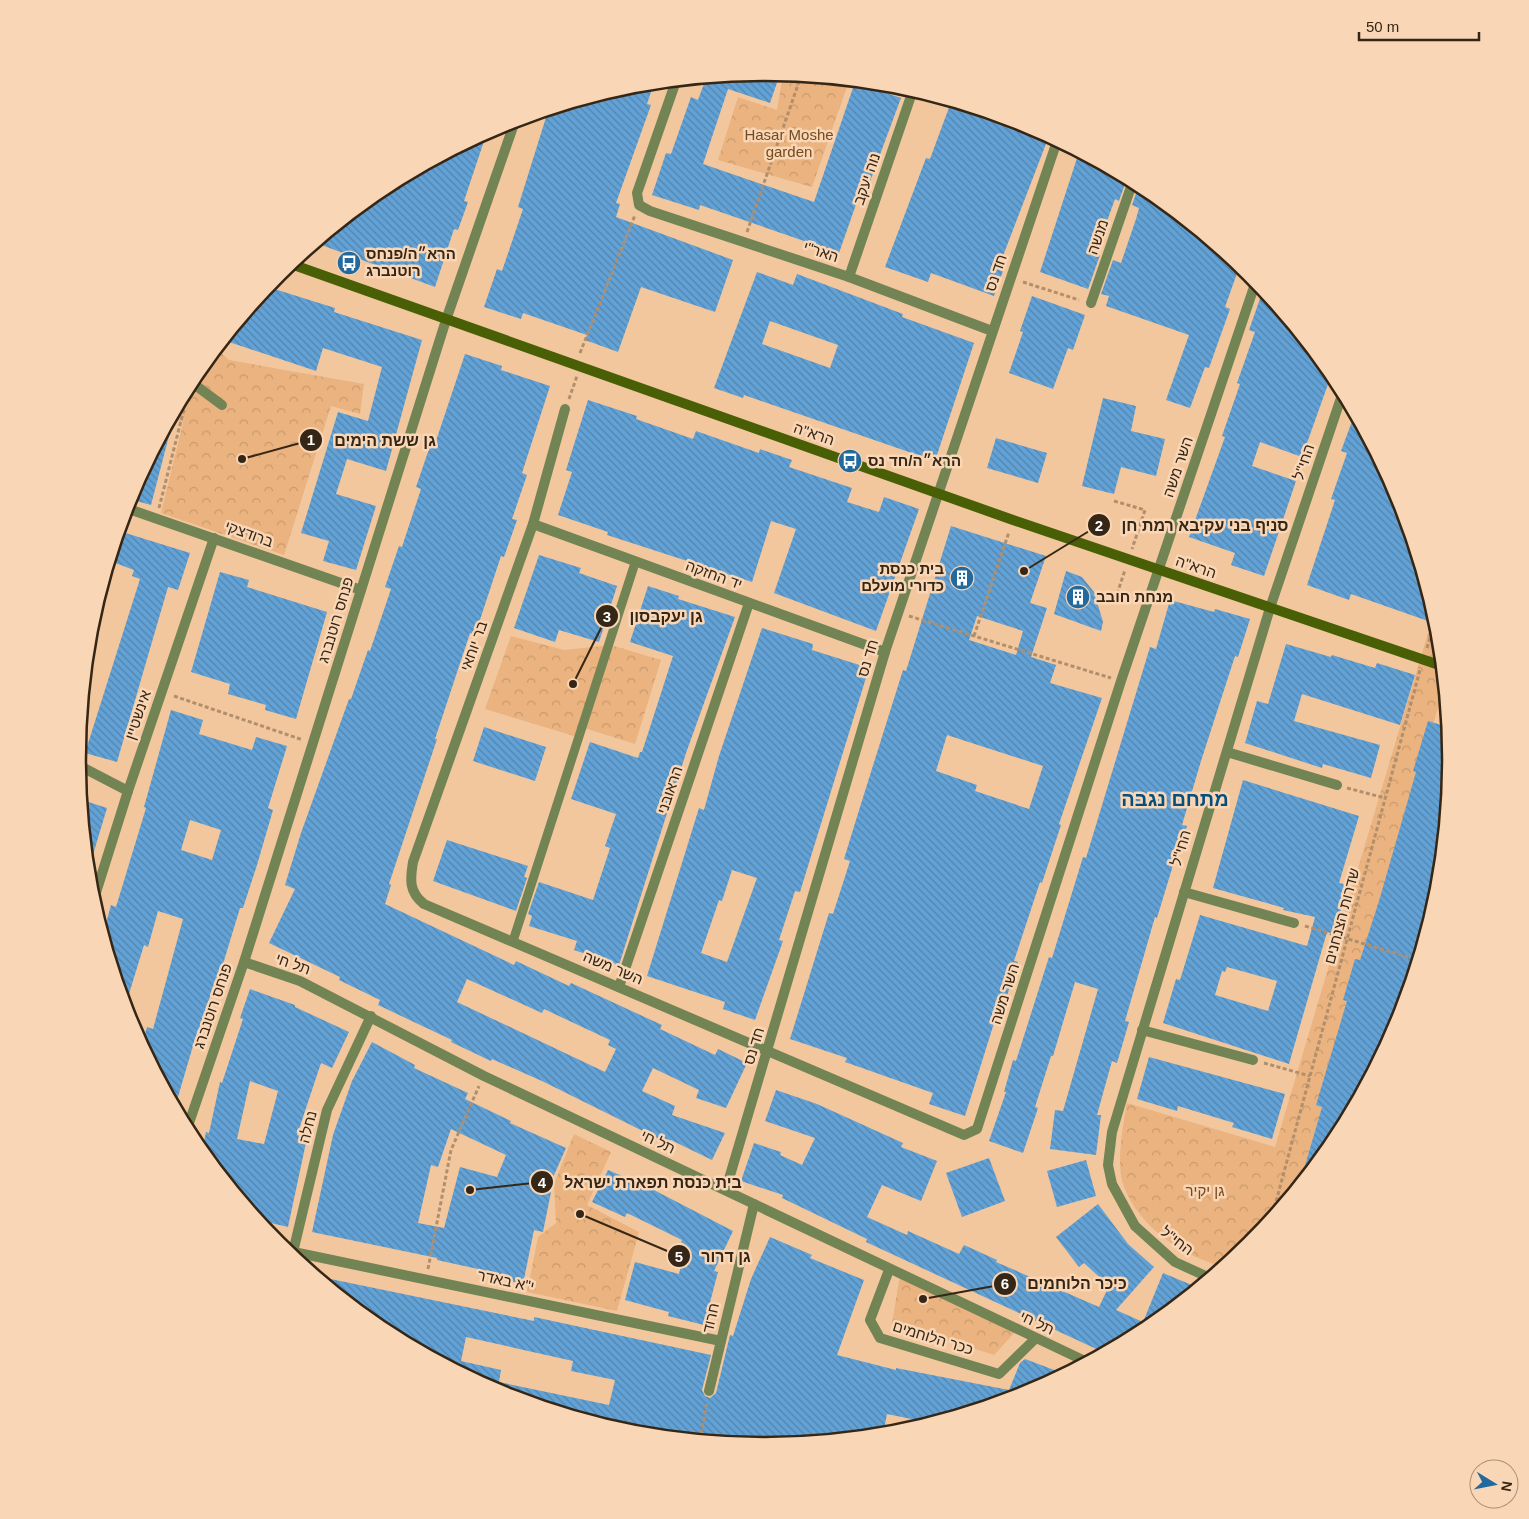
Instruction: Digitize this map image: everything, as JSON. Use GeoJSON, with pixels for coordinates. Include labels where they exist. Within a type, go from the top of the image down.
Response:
{"type":"FeatureCollection","features":[{"type":"Feature","properties":{"kind":"street"},"geometry":{"type":"LineString","coordinates":[[639,205],[637,193],[674,87]]}},
{"type":"Feature","properties":{"kind":"street","name":"נוה יעקב"},"geometry":{"type":"LineString","coordinates":[[849,277],[910,97]]}},
{"type":"Feature","properties":{"kind":"street","name":"פנחס רוטנברג"},"geometry":{"type":"LineString","coordinates":[[190,1119],[244,962],[446,320],[512,130]]}},
{"type":"Feature","properties":{"kind":"street","name":"חד נס"},"geometry":{"type":"LineString","coordinates":[[726,1190],[885,652],[1055,147]]}},
{"type":"Feature","properties":{"kind":"street","name":"מנשה"},"geometry":{"type":"LineString","coordinates":[[1091,303],[1130,189]]}},
{"type":"Feature","properties":{"kind":"street","name":"האר\"י"},"geometry":{"type":"LineString","coordinates":[[639,205],[650,211],[849,277],[992,332]]}},
{"type":"Feature","properties":{"kind":"street","name":"הרא\"ה"},"geometry":{"type":"LineString","coordinates":[[299,267],[1013,520],[1436,664]]}},
{"type":"Feature","properties":{"kind":"street","name":"השר משה"},"geometry":{"type":"LineString","coordinates":[[412,892],[424,904],[964,1135],[977,1129],[1121,681],[1253,290]]}},
{"type":"Feature","properties":{"kind":"street"},"geometry":{"type":"LineString","coordinates":[[198,387],[222,405]]}},
{"type":"Feature","properties":{"kind":"street","name":"החי\"ל"},"geometry":{"type":"LineString","coordinates":[[1204,1275],[1175,1262],[1136,1226],[1112,1184],[1108,1165],[1112,1132],[1270,608],[1340,401]]}},
{"type":"Feature","properties":{"kind":"street","name":"בר יוחאי"},"geometry":{"type":"LineString","coordinates":[[412,892],[410,881],[413,862],[533,524],[565,409]]}},
{"type":"Feature","properties":{"kind":"street","name":"ברודצקי"},"geometry":{"type":"LineString","coordinates":[[134,511],[361,590]]}},
{"type":"Feature","properties":{"kind":"street","name":"יד החזקה"},"geometry":{"type":"LineString","coordinates":[[533,524],[885,652]]}},
{"type":"Feature","properties":{"kind":"street","name":"אינשטיין"},"geometry":{"type":"LineString","coordinates":[[98,886],[214,538]]}},
{"type":"Feature","properties":{"kind":"street","name":"הראובני"},"geometry":{"type":"LineString","coordinates":[[620,987],[749,604]]}},
{"type":"Feature","properties":{"kind":"street"},"geometry":{"type":"LineString","coordinates":[[1227,752],[1336,785]]}},
{"type":"Feature","properties":{"kind":"street"},"geometry":{"type":"LineString","coordinates":[[86,770],[128,792]]}},
{"type":"Feature","properties":{"kind":"street"},"geometry":{"type":"LineString","coordinates":[[1184,892],[1294,923]]}},
{"type":"Feature","properties":{"kind":"street","name":"תל חי"},"geometry":{"type":"LineString","coordinates":[[244,962],[300,981],[484,1076],[726,1190],[889,1270],[1081,1359]]}},
{"type":"Feature","properties":{"kind":"street","name":"נחלה"},"geometry":{"type":"LineString","coordinates":[[291,1244],[327,1110],[371,1016]]}},
{"type":"Feature","properties":{"kind":"street"},"geometry":{"type":"LineString","coordinates":[[1142,1030],[1254,1060]]}},
{"type":"Feature","properties":{"kind":"street","name":"חרוד"},"geometry":{"type":"LineString","coordinates":[[710,1391],[754,1204]]}},
{"type":"Feature","properties":{"kind":"street","name":"י\"א באדר"},"geometry":{"type":"LineString","coordinates":[[300,1253],[721,1341]]}},
{"type":"Feature","properties":{"kind":"street","name":"ככר הלוחמים"},"geometry":{"type":"LineString","coordinates":[[889,1270],[870,1320],[880,1338],[999,1374],[1036,1339]]}},
{"type":"Feature","properties":{"kind":"lane"},"geometry":{"type":"LineString","coordinates":[[513,942],[634,562]]}},
{"type":"Feature","properties":{"kind":"path"},"geometry":{"type":"LineString","coordinates":[[743,242],[799,83]]}},
{"type":"Feature","properties":{"kind":"path"},"geometry":{"type":"LineString","coordinates":[[565,409],[577,367],[639,205]]}},
{"type":"Feature","properties":{"kind":"path"},"geometry":{"type":"LineString","coordinates":[[1011,278],[1091,303]]}},
{"type":"Feature","properties":{"kind":"path"},"geometry":{"type":"LineString","coordinates":[[156,518],[184,409]]}},
{"type":"Feature","properties":{"kind":"path"},"geometry":{"type":"LineString","coordinates":[[1114,501],[1145,510]]}},
{"type":"Feature","properties":{"kind":"path"},"geometry":{"type":"LineString","coordinates":[[974,636],[1013,520]]}},
{"type":"Feature","properties":{"kind":"path"},"geometry":{"type":"LineString","coordinates":[[1115,600],[1120,585]]}},
{"type":"Feature","properties":{"kind":"path"},"geometry":{"type":"LineString","coordinates":[[898,612],[1121,681]]}},
{"type":"Feature","properties":{"kind":"path","name":"שדרות הצנחנים"},"geometry":{"type":"LineString","coordinates":[[1275,1206],[1431,634]]}},
{"type":"Feature","properties":{"kind":"path"},"geometry":{"type":"LineString","coordinates":[[162,692],[313,744]]}},
{"type":"Feature","properties":{"kind":"path"},"geometry":{"type":"LineString","coordinates":[[1336,785],[1386,798]]}},
{"type":"Feature","properties":{"kind":"path"},"geometry":{"type":"LineString","coordinates":[[1294,923],[1413,958]]}},
{"type":"Feature","properties":{"kind":"path"},"geometry":{"type":"LineString","coordinates":[[1254,1060],[1310,1076]]}},
{"type":"Feature","properties":{"kind":"path"},"geometry":{"type":"LineString","coordinates":[[426,1280],[451,1150],[484,1076]]}},
{"type":"Feature","properties":{"kind":"path"},"geometry":{"type":"LineString","coordinates":[[701,1434],[710,1391]]}},
{"type":"Feature","properties":{"kind":"green space","name":"Hasar Moshe garden"},"geometry":{"type":"Polygon","coordinates":[[[782,82],[847,86],[812,187],[718,160],[738,97],[777,110],[782,82]]]}},
{"type":"Feature","properties":{"kind":"green space"},"geometry":{"type":"Polygon","coordinates":[[[222,353],[229,360],[364,384],[360,414],[331,406],[284,555],[161,513],[183,423],[177,420],[222,353]]]}},
{"type":"Feature","properties":{"kind":"green space","name":"גן יקיר"},"geometry":{"type":"Polygon","coordinates":[[[1430,627],[1440,702],[1303,1172],[1274,1207],[1217,1265],[1178,1247],[1150,1226],[1139,1214],[1130,1199],[1121,1175],[1121,1144],[1127,1103],[1275,1147],[1430,627]]]}},
{"type":"Feature","properties":{"kind":"green space"},"geometry":{"type":"Polygon","coordinates":[[[511,636],[564,650],[611,645],[661,660],[635,744],[581,727],[577,737],[485,709],[511,636]]]}},
{"type":"Feature","properties":{"kind":"green space"},"geometry":{"type":"Polygon","coordinates":[[[574,1134],[611,1152],[587,1205],[639,1232],[617,1311],[527,1292],[538,1237],[556,1223],[554,1184],[574,1134]]]}},
{"type":"Feature","properties":{"kind":"green space"},"geometry":{"type":"Polygon","coordinates":[[[900,1275],[1017,1330],[994,1355],[892,1323],[900,1275]]]}},
{"type":"Feature","properties":{"kind":"building"},"geometry":{"type":"Polygon","coordinates":[[[777,82],[770,103],[728,89],[703,164],[814,202],[853,87],[883,92],[901,98],[865,195],[860,193],[839,253],[700,205],[699,210],[652,195],[666,153],[671,154],[691,97],[698,100],[704,84],[777,82]]]}},
{"type":"Feature","properties":{"kind":"building"},"geometry":{"type":"Polygon","coordinates":[[[651,91],[647,104],[651,105],[616,203],[620,204],[616,217],[733,260],[715,312],[641,287],[618,352],[585,340],[587,335],[523,313],[521,319],[484,307],[497,269],[502,271],[523,209],[518,207],[546,117],[589,104],[651,91]]]}},
{"type":"Feature","properties":{"kind":"building"},"geometry":{"type":"Polygon","coordinates":[[[949,107],[983,117],[1046,143],[998,269],[1003,271],[994,296],[931,273],[928,282],[885,267],[926,158],[930,159],[949,107]]]}},
{"type":"Feature","properties":{"kind":"building"},"geometry":{"type":"Polygon","coordinates":[[[483,143],[464,201],[468,202],[458,230],[454,229],[435,287],[323,245],[352,221],[425,172],[483,143]]]}},
{"type":"Feature","properties":{"kind":"building"},"geometry":{"type":"Polygon","coordinates":[[[1077,158],[1124,185],[1119,201],[1115,199],[1095,254],[1100,255],[1088,289],[1040,272],[1077,158]]]}},
{"type":"Feature","properties":{"kind":"building"},"geometry":{"type":"Polygon","coordinates":[[[1136,193],[1177,221],[1237,273],[1225,307],[1230,309],[1209,368],[1205,367],[1190,408],[1166,400],[1189,335],[1106,306],[1109,296],[1101,294],[1113,260],[1121,263],[1139,208],[1132,205],[1136,193]]]}},
{"type":"Feature","properties":{"kind":"building"},"geometry":{"type":"Polygon","coordinates":[[[757,272],[793,285],[797,274],[903,314],[902,317],[974,343],[935,461],[744,395],[743,398],[714,388],[757,272]],[[770,321],[762,344],[830,368],[838,345],[770,321]]]}},
{"type":"Feature","properties":{"kind":"building"},"geometry":{"type":"Polygon","coordinates":[[[276,290],[335,308],[334,312],[422,340],[386,471],[347,459],[336,494],[376,506],[356,570],[323,561],[329,541],[301,533],[338,412],[368,421],[382,367],[323,348],[316,371],[230,342],[276,290]]]}},
{"type":"Feature","properties":{"kind":"building"},"geometry":{"type":"Polygon","coordinates":[[[1032,296],[1085,315],[1073,350],[1068,348],[1053,389],[1009,373],[1023,332],[1020,331],[1032,296]]]}},
{"type":"Feature","properties":{"kind":"building"},"geometry":{"type":"Polygon","coordinates":[[[1260,297],[1303,347],[1328,383],[1302,457],[1260,442],[1252,466],[1296,481],[1264,576],[1231,565],[1235,553],[1189,537],[1225,437],[1222,436],[1240,384],[1237,383],[1255,332],[1249,330],[1260,297]]]}},
{"type":"Feature","properties":{"kind":"building"},"geometry":{"type":"Polygon","coordinates":[[[465,354],[502,366],[501,370],[550,386],[522,473],[527,475],[512,519],[517,520],[504,557],[501,556],[475,635],[470,633],[389,884],[391,885],[385,904],[514,965],[516,961],[569,986],[571,983],[662,1025],[660,1029],[715,1055],[718,1049],[747,1063],[726,1108],[696,1098],[699,1090],[653,1068],[642,1091],[675,1106],[672,1115],[725,1133],[712,1160],[671,1140],[669,1144],[542,1081],[492,1059],[491,1061],[451,1042],[452,1040],[378,1005],[380,1000],[339,980],[340,977],[269,943],[295,889],[285,885],[301,833],[349,699],[351,699],[368,650],[370,651],[391,589],[385,587],[399,546],[402,547],[421,489],[416,487],[430,446],[434,447],[465,354]],[[467,979],[457,1002],[605,1072],[616,1049],[608,1045],[610,1040],[544,1009],[542,1013],[467,979]]]}},
{"type":"Feature","properties":{"kind":"building"},"geometry":{"type":"Polygon","coordinates":[[[1103,398],[1136,406],[1131,431],[1165,439],[1156,476],[1121,467],[1114,494],[1082,486],[1103,398]]]}},
{"type":"Feature","properties":{"kind":"building"},"geometry":{"type":"Polygon","coordinates":[[[588,400],[637,416],[636,419],[693,439],[696,431],[759,453],[760,449],[792,460],[789,467],[852,488],[847,502],[879,512],[884,497],[919,509],[876,631],[774,593],[796,529],[771,521],[752,582],[607,535],[608,532],[558,515],[572,472],[566,470],[588,400]]]}},
{"type":"Feature","properties":{"kind":"building"},"geometry":{"type":"Polygon","coordinates":[[[1352,420],[1373,460],[1407,541],[1420,584],[1428,621],[1351,594],[1349,600],[1307,585],[1335,500],[1331,499],[1347,453],[1341,451],[1352,420]]]}},
{"type":"Feature","properties":{"kind":"building"},"geometry":{"type":"Polygon","coordinates":[[[169,435],[151,505],[137,501],[169,435]]]}},
{"type":"Feature","properties":{"kind":"building"},"geometry":{"type":"Polygon","coordinates":[[[996,438],[1047,453],[1038,483],[987,468],[996,438]]]}},
{"type":"Feature","properties":{"kind":"building"},"geometry":{"type":"Polygon","coordinates":[[[951,526],[1046,556],[1030,603],[1047,608],[1031,657],[1056,665],[1050,683],[1102,698],[1059,824],[1061,825],[1042,883],[1040,882],[1014,961],[1018,962],[1003,1008],[999,1007],[965,1116],[929,1104],[933,1093],[845,1062],[847,1058],[790,1039],[829,913],[833,914],[850,861],[844,859],[903,670],[906,671],[951,526]],[[977,616],[969,640],[1016,655],[1023,631],[977,616]],[[947,735],[936,771],[977,785],[975,791],[1029,809],[1043,766],[947,735]]]}},
{"type":"Feature","properties":{"kind":"building"},"geometry":{"type":"Polygon","coordinates":[[[125,533],[190,553],[178,590],[168,587],[117,762],[86,753],[87,748],[140,579],[132,576],[134,570],[115,563],[125,533]]]}},
{"type":"Feature","properties":{"kind":"building"},"geometry":{"type":"Polygon","coordinates":[[[539,555],[581,568],[579,573],[617,586],[599,642],[559,630],[555,642],[514,628],[539,555]]]}},
{"type":"Feature","properties":{"kind":"building","name":"מנחת חובב"},"geometry":{"type":"Polygon","coordinates":[[[1066,571],[1082,577],[1094,592],[1103,622],[1101,631],[1054,614],[1066,571]]]}},
{"type":"Feature","properties":{"kind":"building"},"geometry":{"type":"Polygon","coordinates":[[[220,572],[249,580],[247,587],[327,612],[296,719],[265,710],[266,705],[228,694],[230,684],[191,672],[220,572]]]}},
{"type":"Feature","properties":{"kind":"building"},"geometry":{"type":"Polygon","coordinates":[[[648,586],[679,596],[678,599],[735,617],[686,753],[619,965],[574,950],[577,941],[529,926],[532,916],[528,914],[539,882],[593,900],[610,848],[605,846],[616,814],[571,799],[590,742],[638,758],[640,752],[642,752],[673,656],[630,642],[648,586]]]}},
{"type":"Feature","properties":{"kind":"building"},"geometry":{"type":"Polygon","coordinates":[[[1170,600],[1214,612],[1215,609],[1250,619],[1238,657],[1235,656],[1201,761],[1182,825],[1187,826],[1157,918],[1155,917],[1125,1021],[1129,1022],[1117,1063],[1112,1061],[1097,1115],[1101,1115],[1096,1155],[1050,1149],[1055,1110],[1063,1111],[1098,989],[1075,982],[1053,1056],[1051,1056],[1035,1107],[1038,1108],[1023,1153],[989,1141],[1006,1092],[1004,1092],[1013,1060],[1016,1061],[1049,957],[1052,958],[1083,857],[1086,858],[1150,647],[1156,649],[1170,600]]]}},
{"type":"Feature","properties":{"kind":"building"},"geometry":{"type":"Polygon","coordinates":[[[762,628],[813,644],[812,650],[869,668],[800,892],[795,891],[779,940],[783,941],[755,1020],[723,1009],[725,1002],[647,976],[699,808],[704,810],[719,756],[762,628]],[[732,870],[722,901],[719,900],[701,953],[727,962],[757,878],[732,870]]]}},
{"type":"Feature","properties":{"kind":"building"},"geometry":{"type":"Polygon","coordinates":[[[1286,644],[1375,668],[1377,663],[1415,675],[1400,725],[1302,694],[1294,721],[1380,745],[1371,778],[1323,764],[1322,768],[1245,743],[1257,701],[1268,704],[1286,644]]]}},
{"type":"Feature","properties":{"kind":"building"},"geometry":{"type":"Polygon","coordinates":[[[171,710],[203,720],[199,734],[252,750],[256,737],[287,746],[268,808],[273,810],[257,865],[243,908],[240,908],[216,987],[213,986],[200,1030],[198,1029],[177,1099],[145,1034],[147,1027],[153,1029],[183,919],[158,911],[148,947],[144,945],[129,995],[106,923],[111,905],[116,907],[146,808],[144,807],[171,710]],[[190,820],[181,850],[212,860],[221,830],[190,820]]]}},
{"type":"Feature","properties":{"kind":"building"},"geometry":{"type":"Polygon","coordinates":[[[1428,721],[1441,725],[1443,760],[1437,848],[1430,892],[1407,978],[1373,1059],[1352,1099],[1303,1172],[1322,1107],[1316,1105],[1347,1001],[1343,1000],[1355,959],[1360,960],[1379,901],[1416,772],[1413,771],[1428,721]]]}},
{"type":"Feature","properties":{"kind":"building"},"geometry":{"type":"Polygon","coordinates":[[[484,727],[546,747],[535,781],[473,761],[484,727]]]}},
{"type":"Feature","properties":{"kind":"building"},"geometry":{"type":"Polygon","coordinates":[[[1243,780],[1359,816],[1339,883],[1348,885],[1334,934],[1327,932],[1289,1064],[1163,1023],[1176,979],[1180,980],[1200,915],[1307,946],[1315,917],[1283,910],[1284,908],[1213,888],[1243,780]],[[1227,967],[1225,972],[1222,971],[1215,995],[1268,1011],[1277,981],[1227,967]]]}},
{"type":"Feature","properties":{"kind":"building"},"geometry":{"type":"Polygon","coordinates":[[[88,802],[107,808],[93,855],[88,802]]]}},
{"type":"Feature","properties":{"kind":"building"},"geometry":{"type":"Polygon","coordinates":[[[447,840],[528,866],[524,877],[527,878],[516,911],[433,881],[447,840]]]}},
{"type":"Feature","properties":{"kind":"building"},"geometry":{"type":"Polygon","coordinates":[[[250,989],[295,1005],[295,1007],[349,1032],[332,1068],[321,1063],[297,1135],[307,1138],[288,1227],[270,1223],[226,1172],[204,1141],[206,1132],[209,1133],[220,1082],[222,1083],[243,1019],[240,1018],[250,989]],[[250,1081],[237,1139],[264,1144],[278,1091],[250,1081]]]}},
{"type":"Feature","properties":{"kind":"building"},"geometry":{"type":"Polygon","coordinates":[[[372,1042],[415,1065],[414,1068],[468,1093],[465,1099],[511,1121],[510,1123],[566,1148],[547,1191],[551,1192],[543,1232],[534,1230],[523,1284],[486,1276],[487,1271],[437,1260],[437,1258],[312,1232],[333,1135],[352,1081],[372,1042]],[[451,1129],[438,1167],[431,1165],[418,1223],[444,1228],[460,1167],[497,1177],[506,1155],[451,1129]]]}},
{"type":"Feature","properties":{"kind":"building"},"geometry":{"type":"Polygon","coordinates":[[[1149,1057],[1285,1094],[1272,1139],[1232,1127],[1234,1123],[1178,1106],[1177,1111],[1137,1099],[1149,1057]]]}},
{"type":"Feature","properties":{"kind":"building"},"geometry":{"type":"Polygon","coordinates":[[[776,1090],[817,1104],[903,1143],[901,1147],[937,1161],[921,1201],[882,1185],[867,1217],[907,1235],[908,1231],[959,1254],[964,1245],[997,1260],[996,1262],[1099,1307],[1109,1286],[1084,1263],[1079,1267],[1056,1237],[1098,1204],[1128,1244],[1154,1267],[1116,1310],[1143,1322],[1098,1350],[866,1242],[867,1239],[782,1198],[783,1195],[741,1181],[754,1143],[781,1152],[780,1155],[802,1165],[815,1138],[765,1121],[776,1090]]]}},
{"type":"Feature","properties":{"kind":"building"},"geometry":{"type":"Polygon","coordinates":[[[989,1158],[1005,1201],[962,1217],[946,1173],[989,1158]]]}},
{"type":"Feature","properties":{"kind":"building"},"geometry":{"type":"Polygon","coordinates":[[[1086,1160],[1096,1196],[1057,1207],[1047,1171],[1086,1160]]]}},
{"type":"Feature","properties":{"kind":"building"},"geometry":{"type":"Polygon","coordinates":[[[608,1170],[650,1188],[733,1231],[714,1271],[718,1272],[704,1325],[668,1316],[669,1312],[625,1300],[635,1262],[679,1274],[686,1245],[681,1242],[682,1240],[627,1213],[625,1217],[592,1202],[608,1170]]]}},
{"type":"Feature","properties":{"kind":"building"},"geometry":{"type":"Polygon","coordinates":[[[770,1237],[812,1255],[810,1258],[864,1280],[837,1355],[896,1370],[896,1368],[1009,1390],[1020,1363],[1025,1359],[1057,1371],[983,1402],[940,1415],[917,1420],[887,1414],[885,1427],[853,1432],[764,1438],[676,1432],[632,1425],[589,1415],[546,1402],[505,1386],[425,1347],[352,1298],[329,1279],[534,1321],[534,1317],[711,1355],[702,1390],[705,1396],[710,1398],[716,1393],[730,1335],[733,1336],[751,1279],[770,1237]],[[466,1337],[461,1361],[501,1370],[499,1382],[609,1405],[615,1380],[571,1371],[573,1361],[466,1337]]]}},
{"type":"Feature","properties":{"kind":"building"},"geometry":{"type":"Polygon","coordinates":[[[1163,1273],[1192,1285],[1143,1321],[1163,1273]]]}},
{"type":"Feature","properties":{"kind":"place","name":"הרא״ה/פנחס רוטנברג"},"geometry":{"type":"Point","coordinates":[349,263]}},
{"type":"Feature","properties":{"kind":"place","name":"גן ששת הימים"},"geometry":{"type":"Point","coordinates":[242,459]}},
{"type":"Feature","properties":{"kind":"place","name":"הרא״ה/חד נס"},"geometry":{"type":"Point","coordinates":[850,461]}},
{"type":"Feature","properties":{"kind":"place","name":"סניף בני עקיבא רמת חן"},"geometry":{"type":"Point","coordinates":[1024,571]}},
{"type":"Feature","properties":{"kind":"place","name":"בית כנסת כדורי מועלם"},"geometry":{"type":"Point","coordinates":[962,578]}},
{"type":"Feature","properties":{"kind":"place","name":"מנחת חובב"},"geometry":{"type":"Point","coordinates":[1078,597]}},
{"type":"Feature","properties":{"kind":"place","name":"גן יעקבסון"},"geometry":{"type":"Point","coordinates":[573,684]}},
{"type":"Feature","properties":{"kind":"place","name":"בית כנסת תפארת ישראל"},"geometry":{"type":"Point","coordinates":[470,1190]}},
{"type":"Feature","properties":{"kind":"place","name":"גן דרור"},"geometry":{"type":"Point","coordinates":[580,1214]}},
{"type":"Feature","properties":{"kind":"place","name":"כיכר הלוחמים"},"geometry":{"type":"Point","coordinates":[923,1299]}},
{"type":"Feature","properties":{"kind":"district","name":"מתחם נגבה"},"geometry":{"type":"Point","coordinates":[1175,799]}}]}
